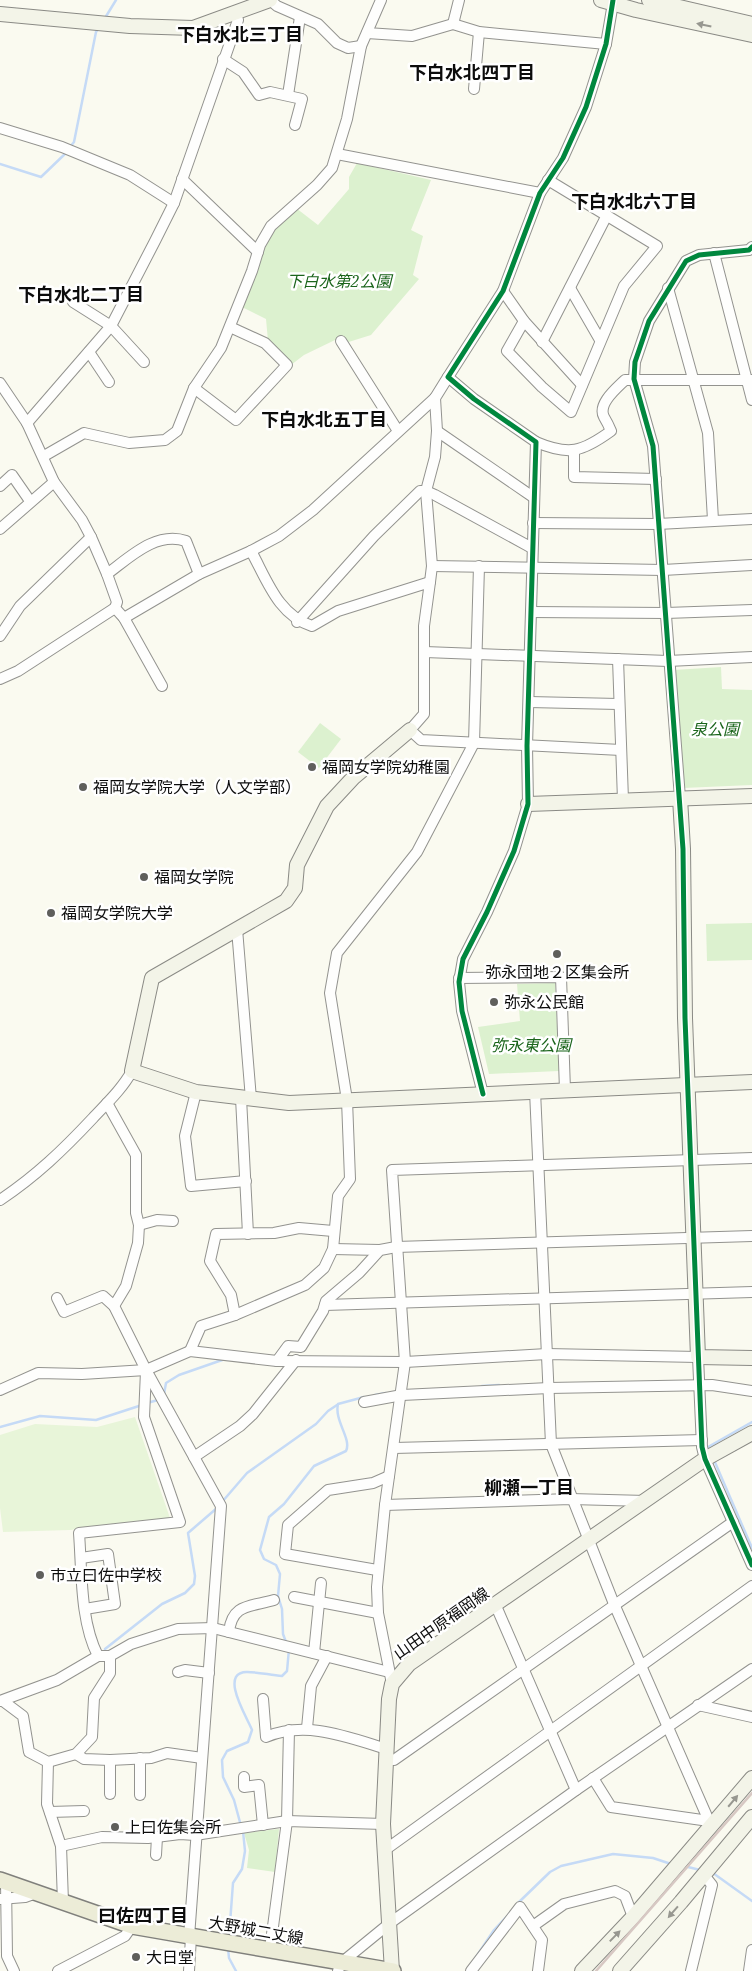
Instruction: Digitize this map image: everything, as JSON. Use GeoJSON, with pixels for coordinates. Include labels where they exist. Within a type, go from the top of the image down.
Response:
{"type":"FeatureCollection","features":[{"type":"Feature","properties":{"kind":"main road","name":"大野城二丈線"},"geometry":{"type":"LineString","coordinates":[[3,1881],[132,1926],[270,1949],[340,1967],[392,1971]]}},
{"type":"Feature","properties":{"kind":"street"},"geometry":{"type":"LineString","coordinates":[[0,14],[192,28],[270,0],[277,6],[318,24],[338,43],[348,48],[361,46]]}},
{"type":"Feature","properties":{"kind":"street"},"geometry":{"type":"LineString","coordinates":[[44,456],[84,433],[129,443],[165,440],[177,431],[194,388],[221,348],[258,252],[271,226],[317,185],[332,168],[337,154],[361,46],[381,0]]}},
{"type":"Feature","properties":{"kind":"street"},"geometry":{"type":"LineString","coordinates":[[453,24],[459,0]]}},
{"type":"Feature","properties":{"kind":"street"},"geometry":{"type":"LineString","coordinates":[[649,0],[752,24]]}},
{"type":"Feature","properties":{"kind":"street"},"geometry":{"type":"LineString","coordinates":[[124,618],[199,574],[251,551],[279,536],[313,510],[435,398],[503,291],[540,192],[563,158],[586,107],[606,44],[609,1],[752,35]]}},
{"type":"Feature","properties":{"kind":"street"},"geometry":{"type":"LineString","coordinates":[[27,423],[111,326],[174,203],[238,20],[236,13]]}},
{"type":"Feature","properties":{"kind":"street"},"geometry":{"type":"LineString","coordinates":[[288,95],[300,17]]}},
{"type":"Feature","properties":{"kind":"street"},"geometry":{"type":"LineString","coordinates":[[367,33],[412,36],[453,24],[479,32],[606,44]]}},
{"type":"Feature","properties":{"kind":"street"},"geometry":{"type":"LineString","coordinates":[[474,89],[479,32]]}},
{"type":"Feature","properties":{"kind":"street"},"geometry":{"type":"LineString","coordinates":[[223,59],[243,72],[259,95],[270,92],[302,99],[295,125]]}},
{"type":"Feature","properties":{"kind":"street"},"geometry":{"type":"LineString","coordinates":[[0,128],[62,147],[130,175],[174,203]]}},
{"type":"Feature","properties":{"kind":"street"},"geometry":{"type":"LineString","coordinates":[[337,154],[540,192]]}},
{"type":"Feature","properties":{"kind":"street"},"geometry":{"type":"LineString","coordinates":[[182,179],[258,252]]}},
{"type":"Feature","properties":{"kind":"street"},"geometry":{"type":"LineString","coordinates":[[524,321],[507,351],[542,387],[571,412],[624,286],[656,246],[548,180]]}},
{"type":"Feature","properties":{"kind":"street"},"geometry":{"type":"LineString","coordinates":[[542,342],[608,216]]}},
{"type":"Feature","properties":{"kind":"street"},"geometry":{"type":"LineString","coordinates":[[752,247],[749,250],[699,255],[686,261],[649,321],[635,362],[634,380],[653,446],[680,798],[683,849],[688,1084],[702,1440],[733,1522],[750,1553],[752,1565]]}},
{"type":"Feature","properties":{"kind":"street"},"geometry":{"type":"LineString","coordinates":[[714,253],[750,381],[752,400]]}},
{"type":"Feature","properties":{"kind":"street"},"geometry":{"type":"LineString","coordinates":[[570,288],[600,340]]}},
{"type":"Feature","properties":{"kind":"street"},"geometry":{"type":"LineString","coordinates":[[668,288],[708,434],[713,520]]}},
{"type":"Feature","properties":{"kind":"street"},"geometry":{"type":"LineString","coordinates":[[503,291],[524,321],[582,385]]}},
{"type":"Feature","properties":{"kind":"street"},"geometry":{"type":"LineString","coordinates":[[74,302],[111,326],[144,362]]}},
{"type":"Feature","properties":{"kind":"street"},"geometry":{"type":"LineString","coordinates":[[194,388],[236,420],[287,365],[264,343],[230,327]]}},
{"type":"Feature","properties":{"kind":"street"},"geometry":{"type":"LineString","coordinates":[[341,341],[398,431]]}},
{"type":"Feature","properties":{"kind":"street"},"geometry":{"type":"LineString","coordinates":[[89,352],[109,382]]}},
{"type":"Feature","properties":{"kind":"street"},"geometry":{"type":"LineString","coordinates":[[448,377],[474,399],[536,442],[558,451],[574,450],[593,445],[611,431],[603,415],[604,406],[625,380],[750,381]]}},
{"type":"Feature","properties":{"kind":"street"},"geometry":{"type":"LineString","coordinates":[[0,383],[27,423],[44,456],[54,482],[82,520],[107,574],[117,602],[115,608],[18,671],[0,679]]}},
{"type":"Feature","properties":{"kind":"street"},"geometry":{"type":"LineString","coordinates":[[0,1200],[32,1179],[123,1086],[132,1071],[152,978],[286,901],[295,888],[297,865],[327,806],[353,778],[410,730],[424,714],[424,626],[432,566],[426,491],[435,457],[437,431],[435,398]]}},
{"type":"Feature","properties":{"kind":"street"},"geometry":{"type":"LineString","coordinates":[[437,431],[533,497]]}},
{"type":"Feature","properties":{"kind":"street"},"geometry":{"type":"LineString","coordinates":[[483,1094],[462,1012],[460,978],[462,959],[494,898],[514,852],[528,804],[526,746],[531,657],[531,566],[536,442]]}},
{"type":"Feature","properties":{"kind":"street"},"geometry":{"type":"LineString","coordinates":[[574,450],[574,478],[656,479]]}},
{"type":"Feature","properties":{"kind":"street"},"geometry":{"type":"LineString","coordinates":[[0,486],[12,475],[30,501]]}},
{"type":"Feature","properties":{"kind":"street"},"geometry":{"type":"LineString","coordinates":[[0,529],[54,482]]}},
{"type":"Feature","properties":{"kind":"street"},"geometry":{"type":"LineString","coordinates":[[298,622],[374,536],[420,491],[426,491],[532,548]]}},
{"type":"Feature","properties":{"kind":"street"},"geometry":{"type":"LineString","coordinates":[[533,523],[658,524],[752,519]]}},
{"type":"Feature","properties":{"kind":"street"},"geometry":{"type":"LineString","coordinates":[[0,636],[20,606],[91,537]]}},
{"type":"Feature","properties":{"kind":"street"},"geometry":{"type":"LineString","coordinates":[[107,574],[160,539],[177,538],[186,541],[199,574]]}},
{"type":"Feature","properties":{"kind":"street"},"geometry":{"type":"LineString","coordinates":[[251,551],[284,610],[298,622],[312,626],[338,611],[430,582]]}},
{"type":"Feature","properties":{"kind":"street"},"geometry":{"type":"LineString","coordinates":[[432,566],[531,566],[663,570],[752,565]]}},
{"type":"Feature","properties":{"kind":"street"},"geometry":{"type":"LineString","coordinates":[[190,1351],[201,1326],[235,1315],[305,1285],[324,1268],[333,1249],[333,1231],[338,1196],[350,1178],[347,1100],[330,993],[337,953],[417,852],[474,743],[479,566]]}},
{"type":"Feature","properties":{"kind":"street"},"geometry":{"type":"LineString","coordinates":[[115,608],[124,618],[162,686]]}},
{"type":"Feature","properties":{"kind":"street"},"geometry":{"type":"LineString","coordinates":[[531,612],[666,613],[752,610]]}},
{"type":"Feature","properties":{"kind":"street"},"geometry":{"type":"LineString","coordinates":[[425,652],[668,661],[752,657]]}},
{"type":"Feature","properties":{"kind":"street"},"geometry":{"type":"LineString","coordinates":[[618,660],[618,704],[623,800]]}},
{"type":"Feature","properties":{"kind":"street"},"geometry":{"type":"LineString","coordinates":[[528,702],[618,704]]}},
{"type":"Feature","properties":{"kind":"street"},"geometry":{"type":"LineString","coordinates":[[410,730],[421,740],[621,750]]}},
{"type":"Feature","properties":{"kind":"street"},"geometry":{"type":"LineString","coordinates":[[528,804],[752,796]]}},
{"type":"Feature","properties":{"kind":"street"},"geometry":{"type":"LineString","coordinates":[[237,929],[246,1099],[248,1234]]}},
{"type":"Feature","properties":{"kind":"street"},"geometry":{"type":"LineString","coordinates":[[460,978],[561,977],[565,1090]]}},
{"type":"Feature","properties":{"kind":"street"},"geometry":{"type":"LineString","coordinates":[[132,1071],[196,1092],[289,1103],[752,1082]]}},
{"type":"Feature","properties":{"kind":"street"},"geometry":{"type":"LineString","coordinates":[[535,1091],[551,1444],[614,1604],[711,1823]]}},
{"type":"Feature","properties":{"kind":"street"},"geometry":{"type":"LineString","coordinates":[[196,1092],[186,1136],[191,1186],[246,1181]]}},
{"type":"Feature","properties":{"kind":"street"},"geometry":{"type":"LineString","coordinates":[[107,1103],[136,1155],[136,1213],[139,1225],[138,1243],[126,1286],[114,1306]]}},
{"type":"Feature","properties":{"kind":"street"},"geometry":{"type":"LineString","coordinates":[[391,1678],[378,1614],[377,1570],[405,1362],[392,1170],[752,1158]]}},
{"type":"Feature","properties":{"kind":"street"},"geometry":{"type":"LineString","coordinates":[[139,1225],[156,1220],[172,1221]]}},
{"type":"Feature","properties":{"kind":"street"},"geometry":{"type":"LineString","coordinates":[[235,1315],[230,1295],[210,1261],[216,1234],[274,1233],[299,1228],[333,1231]]}},
{"type":"Feature","properties":{"kind":"street"},"geometry":{"type":"LineString","coordinates":[[333,1249],[380,1250],[396,1247],[752,1236]]}},
{"type":"Feature","properties":{"kind":"street"},"geometry":{"type":"LineString","coordinates":[[277,1361],[288,1346],[301,1347],[319,1320],[326,1301],[359,1273],[380,1250]]}},
{"type":"Feature","properties":{"kind":"street"},"geometry":{"type":"LineString","coordinates":[[325,1305],[752,1292]]}},
{"type":"Feature","properties":{"kind":"street"},"geometry":{"type":"LineString","coordinates":[[57,1298],[64,1312],[103,1296],[114,1306],[146,1370],[220,1503],[213,1628],[195,1835],[189,1971]]}},
{"type":"Feature","properties":{"kind":"street"},"geometry":{"type":"LineString","coordinates":[[0,1390],[38,1373],[82,1374],[146,1370],[190,1351],[277,1361],[405,1362],[547,1354],[752,1358]]}},
{"type":"Feature","properties":{"kind":"street"},"geometry":{"type":"LineString","coordinates":[[194,1457],[253,1414],[296,1360]]}},
{"type":"Feature","properties":{"kind":"street"},"geometry":{"type":"LineString","coordinates":[[98,1656],[93,1646],[86,1609],[79,1533],[180,1522],[144,1417],[146,1370]]}},
{"type":"Feature","properties":{"kind":"street"},"geometry":{"type":"LineString","coordinates":[[364,1402],[402,1391],[700,1387],[712,1385],[752,1391]]}},
{"type":"Feature","properties":{"kind":"street","name":"山田中原福岡線"},"geometry":{"type":"LineString","coordinates":[[392,1971],[383,1824],[391,1678],[710,1457],[752,1434]]}},
{"type":"Feature","properties":{"kind":"street"},"geometry":{"type":"LineString","coordinates":[[394,1448],[702,1440]]}},
{"type":"Feature","properties":{"kind":"street"},"geometry":{"type":"LineString","coordinates":[[377,1570],[285,1554],[288,1526],[328,1490],[373,1483],[389,1476]]}},
{"type":"Feature","properties":{"kind":"street"},"geometry":{"type":"LineString","coordinates":[[385,1505],[572,1499],[646,1501]]}},
{"type":"Feature","properties":{"kind":"street"},"geometry":{"type":"LineString","coordinates":[[263,1699],[266,1737],[289,1730],[307,1728],[386,1755],[394,1760],[733,1522]]}},
{"type":"Feature","properties":{"kind":"street"},"geometry":{"type":"LineString","coordinates":[[81,1558],[108,1554],[115,1604],[86,1609]]}},
{"type":"Feature","properties":{"kind":"street"},"geometry":{"type":"LineString","coordinates":[[314,1653],[321,1583]]}},
{"type":"Feature","properties":{"kind":"street"},"geometry":{"type":"LineString","coordinates":[[385,1850],[752,1586]]}},
{"type":"Feature","properties":{"kind":"street"},"geometry":{"type":"LineString","coordinates":[[294,1597],[378,1614]]}},
{"type":"Feature","properties":{"kind":"street"},"geometry":{"type":"LineString","coordinates":[[229,1632],[230,1618],[234,1612],[274,1600]]}},
{"type":"Feature","properties":{"kind":"street"},"geometry":{"type":"LineString","coordinates":[[496,1606],[576,1790]]}},
{"type":"Feature","properties":{"kind":"street"},"geometry":{"type":"LineString","coordinates":[[1,1701],[57,1680],[98,1656],[110,1656],[131,1644],[178,1628],[213,1628],[327,1656],[391,1678]]}},
{"type":"Feature","properties":{"kind":"street"},"geometry":{"type":"LineString","coordinates":[[1,1701],[23,1716],[28,1752],[48,1762],[76,1754],[92,1737],[94,1698],[110,1673],[110,1656]]}},
{"type":"Feature","properties":{"kind":"street"},"geometry":{"type":"LineString","coordinates":[[307,1728],[311,1686],[327,1656]]}},
{"type":"Feature","properties":{"kind":"street"},"geometry":{"type":"LineString","coordinates":[[340,1967],[390,1923],[576,1790],[752,1669]]}},
{"type":"Feature","properties":{"kind":"street"},"geometry":{"type":"LineString","coordinates":[[178,1672],[185,1670],[209,1673]]}},
{"type":"Feature","properties":{"kind":"street"},"geometry":{"type":"LineString","coordinates":[[698,1705],[752,1717]]}},
{"type":"Feature","properties":{"kind":"street"},"geometry":{"type":"LineString","coordinates":[[270,1949],[287,1821],[289,1730]]}},
{"type":"Feature","properties":{"kind":"street"},"geometry":{"type":"LineString","coordinates":[[76,1754],[84,1759],[110,1760],[151,1758],[167,1753],[202,1758]]}},
{"type":"Feature","properties":{"kind":"street"},"geometry":{"type":"LineString","coordinates":[[140,1758],[140,1795]]}},
{"type":"Feature","properties":{"kind":"street"},"geometry":{"type":"LineString","coordinates":[[110,1760],[110,1794]]}},
{"type":"Feature","properties":{"kind":"street"},"geometry":{"type":"LineString","coordinates":[[48,1762],[47,1804],[61,1846],[63,1902]]}},
{"type":"Feature","properties":{"kind":"street"},"geometry":{"type":"LineString","coordinates":[[244,1776],[244,1787],[259,1785],[263,1825]]}},
{"type":"Feature","properties":{"kind":"street"},"geometry":{"type":"LineString","coordinates":[[594,1778],[612,1807],[711,1823]]}},
{"type":"Feature","properties":{"kind":"street"},"geometry":{"type":"LineString","coordinates":[[582,1971],[633,1917],[691,1850],[711,1823],[752,1778]]}},
{"type":"Feature","properties":{"kind":"street"},"geometry":{"type":"LineString","coordinates":[[50,1812],[84,1812]]}},
{"type":"Feature","properties":{"kind":"street"},"geometry":{"type":"LineString","coordinates":[[620,1971],[715,1863],[752,1817]]}},
{"type":"Feature","properties":{"kind":"street"},"geometry":{"type":"LineString","coordinates":[[61,1846],[102,1837],[195,1835],[287,1821],[383,1824]]}},
{"type":"Feature","properties":{"kind":"street"},"geometry":{"type":"LineString","coordinates":[[156,1855],[157,1837]]}},
{"type":"Feature","properties":{"kind":"street"},"geometry":{"type":"LineString","coordinates":[[691,1971],[712,1885],[704,1875]]}},
{"type":"Feature","properties":{"kind":"street"},"geometry":{"type":"LineString","coordinates":[[3,1881],[7,1956],[14,1971]]}},
{"type":"Feature","properties":{"kind":"street"},"geometry":{"type":"LineString","coordinates":[[533,1926],[564,1904],[615,1891],[625,1896],[633,1917]]}},
{"type":"Feature","properties":{"kind":"street"},"geometry":{"type":"LineString","coordinates":[[4,1899],[25,1898],[36,1893]]}},
{"type":"Feature","properties":{"kind":"street"},"geometry":{"type":"LineString","coordinates":[[471,1971],[520,1907],[542,1940],[538,1971]]}},
{"type":"Feature","properties":{"kind":"street"},"geometry":{"type":"LineString","coordinates":[[58,1971],[125,1936],[132,1926]]}},
{"type":"Feature","properties":{"kind":"street"},"geometry":{"type":"LineString","coordinates":[[749,1971],[752,1950]]}},
{"type":"Feature","properties":{"kind":"green space","name":"下白水第2公園"},"geometry":{"type":"Polygon","coordinates":[[[357,163],[431,180],[411,230],[423,236],[413,275],[419,279],[371,335],[339,345],[335,340],[304,355],[291,365],[268,341],[266,319],[242,307],[263,248],[273,229],[296,208],[318,225],[349,189],[349,177],[357,163]]]}},
{"type":"Feature","properties":{"kind":"green space","name":"泉公園"},"geometry":{"type":"Polygon","coordinates":[[[721,667],[722,689],[752,690],[752,785],[683,788],[674,670],[721,667]]]}},
{"type":"Feature","properties":{"kind":"green space"},"geometry":{"type":"Polygon","coordinates":[[[320,723],[341,739],[319,768],[298,752],[320,723]]]}},
{"type":"Feature","properties":{"kind":"green space"},"geometry":{"type":"Polygon","coordinates":[[[752,923],[752,960],[707,961],[706,924],[752,923]]]}},
{"type":"Feature","properties":{"kind":"green space","name":"弥永東公園"},"geometry":{"type":"Polygon","coordinates":[[[555,983],[559,1071],[489,1074],[478,1027],[520,1021],[517,984],[555,983]]]}},
{"type":"Feature","properties":{"kind":"green space"},"geometry":{"type":"Polygon","coordinates":[[[135,1417],[170,1518],[70,1530],[3,1532],[0,1508],[0,1435],[35,1424],[97,1427],[135,1417]]]}},
{"type":"Feature","properties":{"kind":"green space"},"geometry":{"type":"Polygon","coordinates":[[[279,1829],[275,1872],[247,1868],[249,1850],[244,1833],[279,1829]]]}},
{"type":"Feature","properties":{"kind":"waterway"},"geometry":{"type":"LineString","coordinates":[[105,18],[116,0]]}},
{"type":"Feature","properties":{"kind":"waterway"},"geometry":{"type":"LineString","coordinates":[[70,147],[74,142],[96,32],[99,27]]}},
{"type":"Feature","properties":{"kind":"waterway"},"geometry":{"type":"LineString","coordinates":[[0,164],[41,177],[67,152]]}},
{"type":"Feature","properties":{"kind":"waterway"},"geometry":{"type":"LineString","coordinates":[[164,1394],[166,1383],[179,1375],[225,1359]]}},
{"type":"Feature","properties":{"kind":"waterway"},"geometry":{"type":"LineString","coordinates":[[482,1386],[499,1385]]}},
{"type":"Feature","properties":{"kind":"waterway"},"geometry":{"type":"LineString","coordinates":[[375,1395],[386,1393]]}},
{"type":"Feature","properties":{"kind":"waterway"},"geometry":{"type":"LineString","coordinates":[[286,1642],[283,1634],[282,1609],[278,1596],[280,1574],[276,1565],[264,1559],[260,1550],[269,1517],[284,1504],[314,1466],[346,1451],[347,1441],[338,1417],[338,1404],[364,1397]]}},
{"type":"Feature","properties":{"kind":"waterway"},"geometry":{"type":"LineString","coordinates":[[147,1403],[158,1400]]}},
{"type":"Feature","properties":{"kind":"waterway"},"geometry":{"type":"LineString","coordinates":[[0,1427],[40,1416],[96,1420],[142,1405]]}},
{"type":"Feature","properties":{"kind":"waterway"},"geometry":{"type":"LineString","coordinates":[[222,1502],[247,1473],[316,1424],[328,1411],[337,1405]]}},
{"type":"Feature","properties":{"kind":"waterway"},"geometry":{"type":"LineString","coordinates":[[710,1450],[708,1447],[752,1422]]}},
{"type":"Feature","properties":{"kind":"waterway"},"geometry":{"type":"LineString","coordinates":[[714,1460],[752,1548]]}},
{"type":"Feature","properties":{"kind":"waterway"},"geometry":{"type":"LineString","coordinates":[[105,1649],[162,1604],[185,1593],[194,1584],[195,1576],[188,1533],[217,1508]]}},
{"type":"Feature","properties":{"kind":"waterway"},"geometry":{"type":"LineString","coordinates":[[241,1826],[234,1800],[223,1777],[222,1760],[227,1751],[248,1742],[252,1730],[237,1697],[235,1680],[239,1674],[247,1672],[282,1676],[287,1671],[289,1649]]}},
{"type":"Feature","properties":{"kind":"waterway"},"geometry":{"type":"LineString","coordinates":[[229,1937],[233,1883],[242,1869],[245,1851],[243,1831]]}},
{"type":"Feature","properties":{"kind":"waterway"},"geometry":{"type":"LineString","coordinates":[[518,1903],[550,1872],[561,1866],[613,1854],[653,1858],[671,1864]]}},
{"type":"Feature","properties":{"kind":"waterway"},"geometry":{"type":"LineString","coordinates":[[684,1866],[700,1870]]}},
{"type":"Feature","properties":{"kind":"waterway"},"geometry":{"type":"LineString","coordinates":[[713,1873],[752,1901]]}},
{"type":"Feature","properties":{"kind":"waterway"},"geometry":{"type":"LineString","coordinates":[[474,1960],[494,1930],[510,1913]]}},
{"type":"Feature","properties":{"kind":"waterway"},"geometry":{"type":"LineString","coordinates":[[228,1948],[229,1958],[236,1971]]}},
{"type":"Feature","properties":{"kind":"railway"},"geometry":{"type":"LineString","coordinates":[[596,1971],[752,1793]]}},
{"type":"Feature","properties":{"kind":"cycle path"},"geometry":{"type":"LineString","coordinates":[[483,1094],[462,1011],[459,982],[463,959],[487,912],[514,851],[528,804],[527,746],[536,442],[474,399],[448,377],[503,291],[540,193],[563,158],[586,107],[606,44],[613,0]]}},
{"type":"Feature","properties":{"kind":"cycle path"},"geometry":{"type":"LineString","coordinates":[[752,247],[749,250],[699,255],[686,261],[649,321],[635,362],[634,379],[653,446],[683,849],[685,1018],[702,1447],[705,1459],[752,1565]]}},
{"type":"Feature","properties":{"kind":"place","name":"福岡女学院幼稚園"},"geometry":{"type":"Point","coordinates":[312,767]}},
{"type":"Feature","properties":{"kind":"place","name":"福岡女学院大学（人文学部）"},"geometry":{"type":"Point","coordinates":[83,787]}},
{"type":"Feature","properties":{"kind":"place","name":"福岡女学院"},"geometry":{"type":"Point","coordinates":[144,877]}},
{"type":"Feature","properties":{"kind":"place","name":"福岡女学院大学"},"geometry":{"type":"Point","coordinates":[51,913]}},
{"type":"Feature","properties":{"kind":"place","name":"弥永団地２区集会所"},"geometry":{"type":"Point","coordinates":[557,954]}},
{"type":"Feature","properties":{"kind":"place","name":"弥永公民館"},"geometry":{"type":"Point","coordinates":[494,1002]}},
{"type":"Feature","properties":{"kind":"place","name":"市立曰佐中学校"},"geometry":{"type":"Point","coordinates":[40,1575]}},
{"type":"Feature","properties":{"kind":"place","name":"上曰佐集会所"},"geometry":{"type":"Point","coordinates":[115,1827]}},
{"type":"Feature","properties":{"kind":"place","name":"大日堂"},"geometry":{"type":"Point","coordinates":[136,1957]}},
{"type":"Feature","properties":{"kind":"district","name":"下白水北三丁目"},"geometry":{"type":"Point","coordinates":[240,35]}},
{"type":"Feature","properties":{"kind":"district","name":"下白水北四丁目"},"geometry":{"type":"Point","coordinates":[472,73]}},
{"type":"Feature","properties":{"kind":"district","name":"下白水北六丁目"},"geometry":{"type":"Point","coordinates":[634,202]}},
{"type":"Feature","properties":{"kind":"district","name":"下白水北二丁目"},"geometry":{"type":"Point","coordinates":[81,295]}},
{"type":"Feature","properties":{"kind":"district","name":"下白水北五丁目"},"geometry":{"type":"Point","coordinates":[324,420]}},
{"type":"Feature","properties":{"kind":"district","name":"柳瀬一丁目"},"geometry":{"type":"Point","coordinates":[529,1488]}},
{"type":"Feature","properties":{"kind":"district","name":"曰佐四丁目"},"geometry":{"type":"Point","coordinates":[143,1916]}}]}
